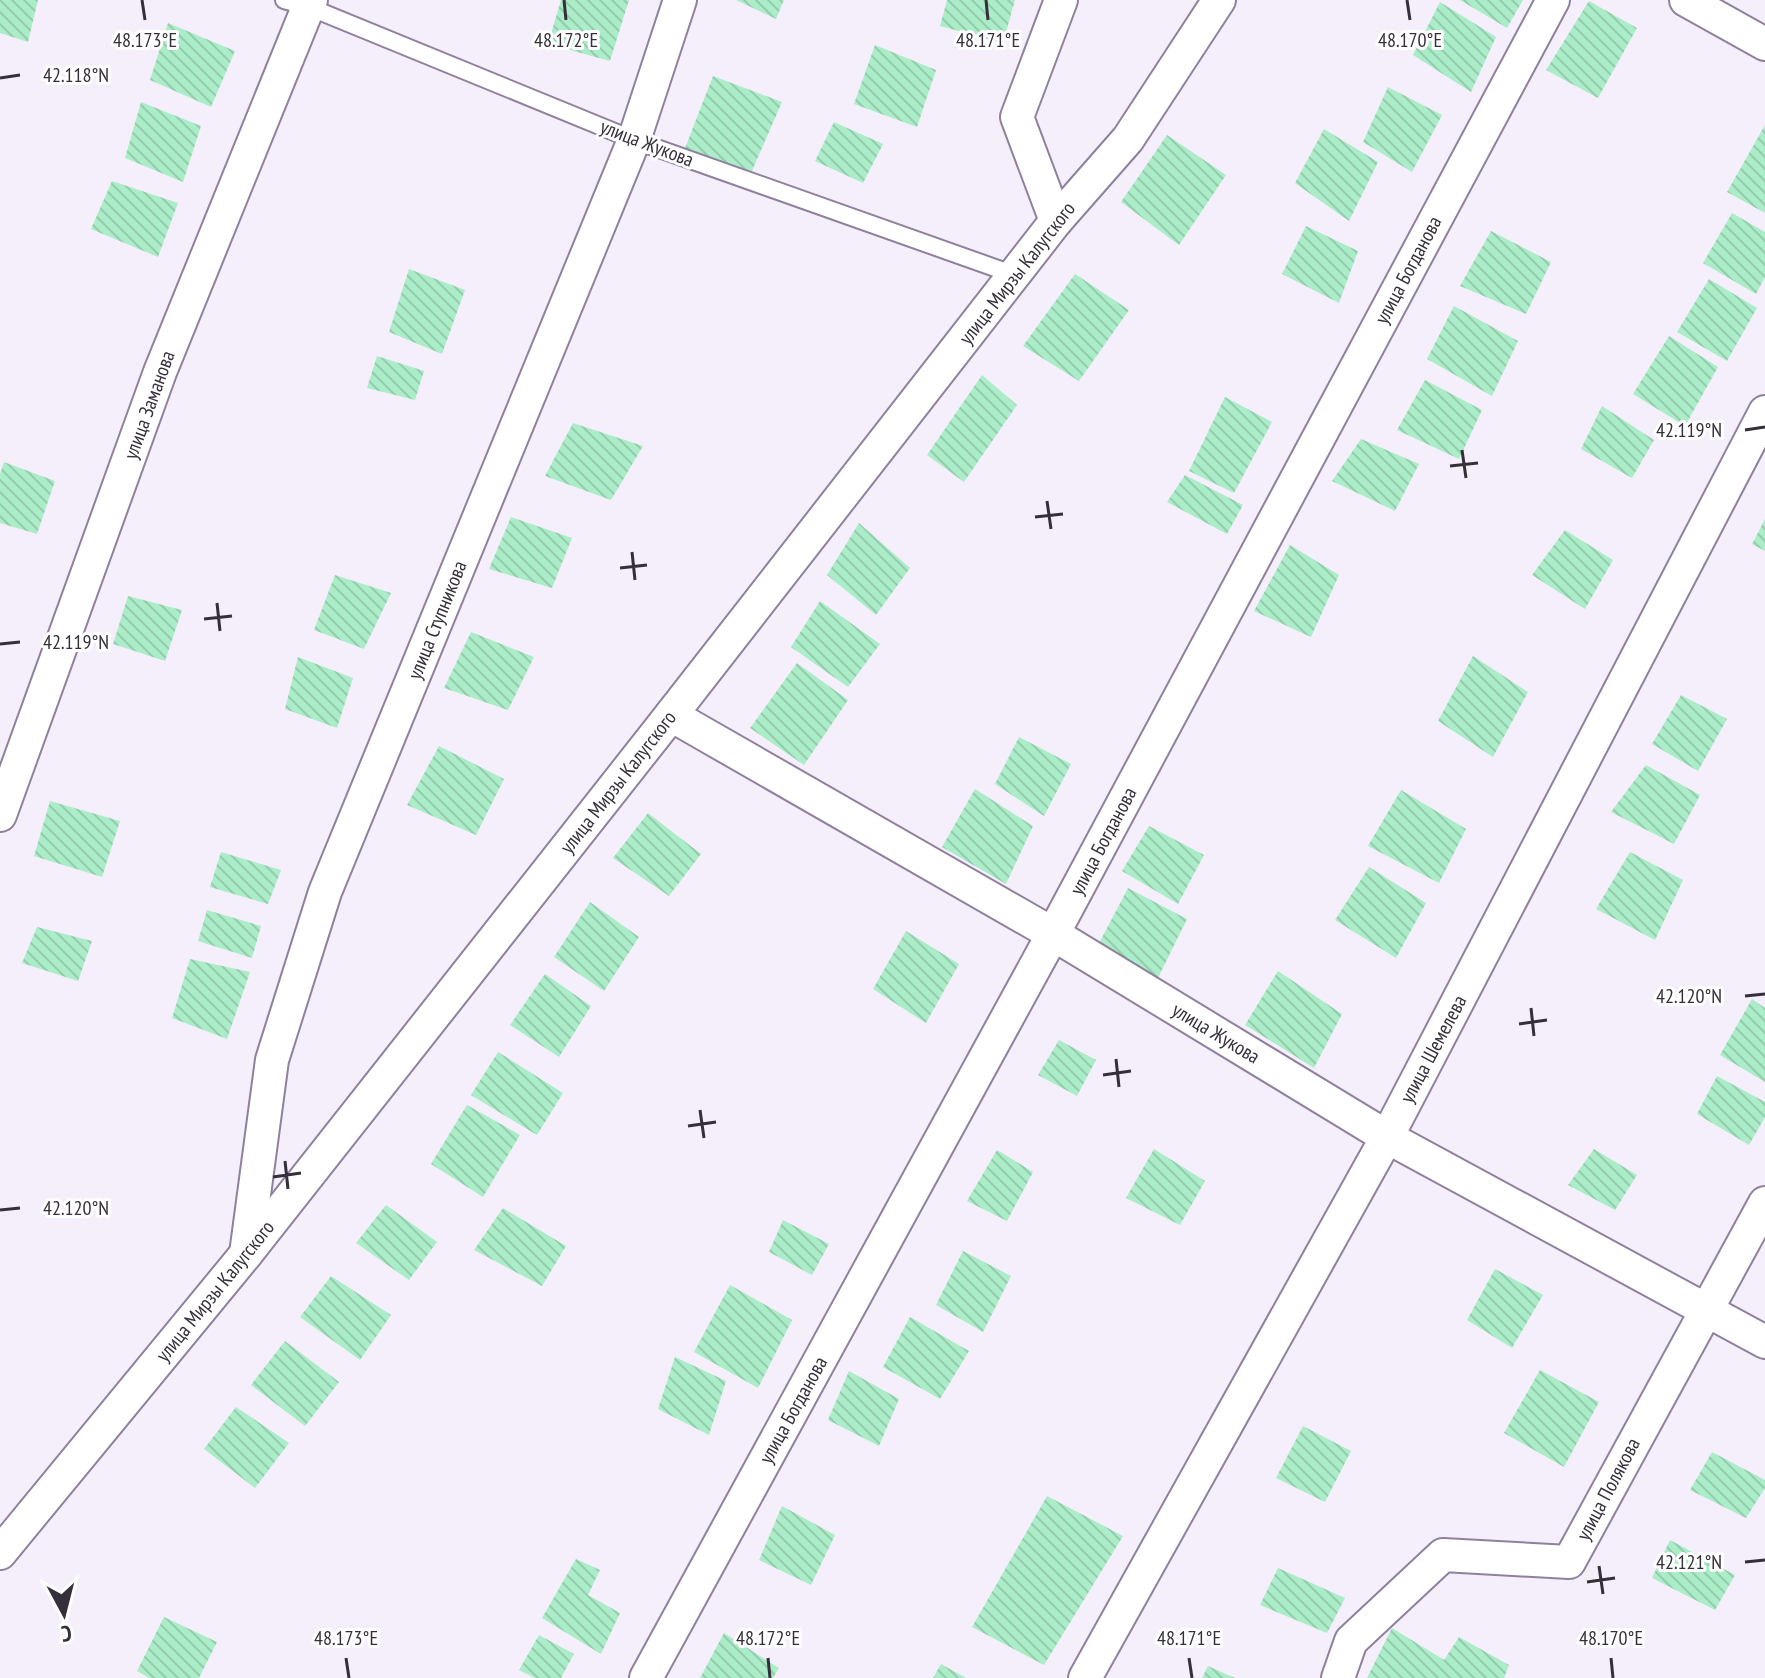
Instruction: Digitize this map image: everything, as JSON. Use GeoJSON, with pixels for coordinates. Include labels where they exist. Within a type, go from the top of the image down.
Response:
{"type":"FeatureCollection","features":[{"type":"Feature","properties":{"kind":"street","name":"улица Ступникова"},"geometry":{"type":"LineString","coordinates":[[246,1254],[272,1060],[325,892],[634,140],[680,0]]}},
{"type":"Feature","properties":{"kind":"street"},"geometry":{"type":"LineString","coordinates":[[1056,221],[1017,117],[1061,0]]}},
{"type":"Feature","properties":{"kind":"street","name":"улица Мирзы Калугского"},"geometry":{"type":"LineString","coordinates":[[0,1553],[246,1254],[1056,221],[1128,139],[1219,0]]}},
{"type":"Feature","properties":{"kind":"street","name":"улица Богданова"},"geometry":{"type":"LineString","coordinates":[[646,1678],[1053,934],[1553,0]]}},
{"type":"Feature","properties":{"kind":"street"},"geometry":{"type":"LineString","coordinates":[[1686,0],[1765,44]]}},
{"type":"Feature","properties":{"kind":"street","name":"улица Заманова"},"geometry":{"type":"LineString","coordinates":[[0,815],[160,372],[301,2]]}},
{"type":"Feature","properties":{"kind":"street","name":"улица Шемелева"},"geometry":{"type":"LineString","coordinates":[[1085,1678],[1387,1137],[1765,412]]}},
{"type":"Feature","properties":{"kind":"street","name":"улица Жукова"},"geometry":{"type":"LineString","coordinates":[[671,715],[1053,934],[1387,1137],[1765,1342]]}},
{"type":"Feature","properties":{"kind":"street","name":"улица Полякова"},"geometry":{"type":"LineString","coordinates":[[1338,1678],[1351,1641],[1443,1555],[1569,1562],[1765,1203]]}},
{"type":"Feature","properties":{"kind":"lane","name":"улица Жукова"},"geometry":{"type":"LineString","coordinates":[[301,2],[634,140],[1015,275]]}},
{"type":"Feature","properties":{"kind":"building"},"geometry":{"type":"Polygon","coordinates":[[[0,0],[38,0],[28,42],[0,33],[0,0]]]}},
{"type":"Feature","properties":{"kind":"building"},"geometry":{"type":"Polygon","coordinates":[[[561,0],[629,0],[610,61],[548,44],[561,0]]]}},
{"type":"Feature","properties":{"kind":"building"},"geometry":{"type":"Polygon","coordinates":[[[736,0],[784,0],[776,19],[736,0]]]}},
{"type":"Feature","properties":{"kind":"building"},"geometry":{"type":"Polygon","coordinates":[[[947,0],[1015,0],[1003,43],[940,26],[947,0]]]}},
{"type":"Feature","properties":{"kind":"building"},"geometry":{"type":"Polygon","coordinates":[[[1460,0],[1523,0],[1507,28],[1460,0]]]}},
{"type":"Feature","properties":{"kind":"building"},"geometry":{"type":"Polygon","coordinates":[[[1589,1],[1637,28],[1598,98],[1546,70],[1589,1]]]}},
{"type":"Feature","properties":{"kind":"building"},"geometry":{"type":"Polygon","coordinates":[[[1440,2],[1496,37],[1471,92],[1413,55],[1440,2]]]}},
{"type":"Feature","properties":{"kind":"building"},"geometry":{"type":"Polygon","coordinates":[[[168,23],[235,51],[211,107],[150,80],[168,23]]]}},
{"type":"Feature","properties":{"kind":"building"},"geometry":{"type":"Polygon","coordinates":[[[875,45],[936,70],[917,127],[854,104],[875,45]]]}},
{"type":"Feature","properties":{"kind":"building"},"geometry":{"type":"Polygon","coordinates":[[[713,76],[782,102],[748,180],[682,156],[713,76]]]}},
{"type":"Feature","properties":{"kind":"building"},"geometry":{"type":"Polygon","coordinates":[[[1388,87],[1442,115],[1412,172],[1363,142],[1388,87]]]}},
{"type":"Feature","properties":{"kind":"building"},"geometry":{"type":"Polygon","coordinates":[[[141,102],[201,126],[183,182],[125,158],[141,102]]]}},
{"type":"Feature","properties":{"kind":"building"},"geometry":{"type":"Polygon","coordinates":[[[834,122],[883,144],[863,183],[815,161],[834,122]]]}},
{"type":"Feature","properties":{"kind":"building"},"geometry":{"type":"Polygon","coordinates":[[[1765,125],[1765,213],[1727,192],[1765,125]]]}},
{"type":"Feature","properties":{"kind":"building"},"geometry":{"type":"Polygon","coordinates":[[[1324,129],[1378,162],[1349,221],[1295,183],[1324,129]]]}},
{"type":"Feature","properties":{"kind":"building"},"geometry":{"type":"Polygon","coordinates":[[[1167,135],[1226,175],[1179,245],[1121,202],[1167,135]]]}},
{"type":"Feature","properties":{"kind":"building"},"geometry":{"type":"Polygon","coordinates":[[[112,181],[178,203],[158,257],[91,229],[112,181]]]}},
{"type":"Feature","properties":{"kind":"building"},"geometry":{"type":"Polygon","coordinates":[[[1732,213],[1765,232],[1765,277],[1756,294],[1703,263],[1732,213]]]}},
{"type":"Feature","properties":{"kind":"building"},"geometry":{"type":"Polygon","coordinates":[[[1306,226],[1358,251],[1339,303],[1282,274],[1306,226]]]}},
{"type":"Feature","properties":{"kind":"building"},"geometry":{"type":"Polygon","coordinates":[[[1491,231],[1551,262],[1526,314],[1460,286],[1491,231]]]}},
{"type":"Feature","properties":{"kind":"building"},"geometry":{"type":"Polygon","coordinates":[[[409,269],[465,290],[442,354],[389,332],[409,269]]]}},
{"type":"Feature","properties":{"kind":"building"},"geometry":{"type":"Polygon","coordinates":[[[1075,274],[1129,310],[1079,381],[1023,346],[1075,274]]]}},
{"type":"Feature","properties":{"kind":"building"},"geometry":{"type":"Polygon","coordinates":[[[1709,279],[1757,308],[1727,361],[1677,332],[1709,279]]]}},
{"type":"Feature","properties":{"kind":"building"},"geometry":{"type":"Polygon","coordinates":[[[1454,306],[1518,341],[1492,396],[1427,359],[1454,306]]]}},
{"type":"Feature","properties":{"kind":"building"},"geometry":{"type":"Polygon","coordinates":[[[1669,336],[1718,367],[1685,426],[1633,394],[1669,336]]]}},
{"type":"Feature","properties":{"kind":"building"},"geometry":{"type":"Polygon","coordinates":[[[377,356],[424,371],[415,400],[367,388],[377,356]]]}},
{"type":"Feature","properties":{"kind":"building"},"geometry":{"type":"Polygon","coordinates":[[[982,375],[1017,405],[964,482],[927,455],[982,375]]]}},
{"type":"Feature","properties":{"kind":"building"},"geometry":{"type":"Polygon","coordinates":[[[1425,380],[1482,410],[1459,459],[1397,430],[1425,380]]]}},
{"type":"Feature","properties":{"kind":"building"},"geometry":{"type":"Polygon","coordinates":[[[1225,397],[1272,422],[1234,493],[1189,471],[1225,397]]]}},
{"type":"Feature","properties":{"kind":"building"},"geometry":{"type":"Polygon","coordinates":[[[1602,406],[1654,440],[1632,478],[1581,449],[1602,406]]]}},
{"type":"Feature","properties":{"kind":"building"},"geometry":{"type":"Polygon","coordinates":[[[573,423],[643,446],[611,500],[545,476],[573,423]]]}},
{"type":"Feature","properties":{"kind":"building"},"geometry":{"type":"Polygon","coordinates":[[[1361,439],[1419,464],[1395,511],[1332,481],[1361,439]]]}},
{"type":"Feature","properties":{"kind":"building"},"geometry":{"type":"Polygon","coordinates":[[[4,462],[55,481],[37,534],[0,523],[0,474],[4,462]]]}},
{"type":"Feature","properties":{"kind":"building"},"geometry":{"type":"Polygon","coordinates":[[[1185,475],[1243,505],[1227,534],[1167,502],[1185,475]]]}},
{"type":"Feature","properties":{"kind":"building"},"geometry":{"type":"Polygon","coordinates":[[[511,517],[572,538],[552,588],[489,569],[511,517]]]}},
{"type":"Feature","properties":{"kind":"building"},"geometry":{"type":"Polygon","coordinates":[[[1765,519],[1765,551],[1752,544],[1765,519]]]}},
{"type":"Feature","properties":{"kind":"building"},"geometry":{"type":"Polygon","coordinates":[[[859,523],[910,568],[876,615],[827,575],[859,523]]]}},
{"type":"Feature","properties":{"kind":"building"},"geometry":{"type":"Polygon","coordinates":[[[1565,530],[1613,560],[1585,609],[1532,575],[1565,530]]]}},
{"type":"Feature","properties":{"kind":"building"},"geometry":{"type":"Polygon","coordinates":[[[1290,545],[1339,575],[1311,637],[1254,611],[1290,545]]]}},
{"type":"Feature","properties":{"kind":"building"},"geometry":{"type":"Polygon","coordinates":[[[335,575],[391,593],[364,649],[314,630],[335,575]]]}},
{"type":"Feature","properties":{"kind":"building"},"geometry":{"type":"Polygon","coordinates":[[[128,596],[182,610],[165,661],[113,644],[128,596]]]}},
{"type":"Feature","properties":{"kind":"building"},"geometry":{"type":"Polygon","coordinates":[[[820,601],[880,644],[848,687],[791,647],[820,601]]]}},
{"type":"Feature","properties":{"kind":"building"},"geometry":{"type":"Polygon","coordinates":[[[471,632],[534,657],[508,710],[444,688],[471,632]]]}},
{"type":"Feature","properties":{"kind":"building"},"geometry":{"type":"Polygon","coordinates":[[[1473,656],[1528,692],[1493,757],[1438,721],[1473,656]]]}},
{"type":"Feature","properties":{"kind":"building"},"geometry":{"type":"Polygon","coordinates":[[[298,657],[353,678],[337,728],[285,709],[298,657]]]}},
{"type":"Feature","properties":{"kind":"building"},"geometry":{"type":"Polygon","coordinates":[[[797,663],[848,700],[804,765],[750,728],[797,663]]]}},
{"type":"Feature","properties":{"kind":"building"},"geometry":{"type":"Polygon","coordinates":[[[1681,695],[1727,719],[1698,771],[1652,744],[1681,695]]]}},
{"type":"Feature","properties":{"kind":"building"},"geometry":{"type":"Polygon","coordinates":[[[1019,737],[1071,764],[1044,816],[995,784],[1019,737]]]}},
{"type":"Feature","properties":{"kind":"building"},"geometry":{"type":"Polygon","coordinates":[[[439,746],[504,779],[476,835],[407,805],[439,746]]]}},
{"type":"Feature","properties":{"kind":"building"},"geometry":{"type":"Polygon","coordinates":[[[1646,765],[1700,795],[1674,844],[1611,812],[1646,765]]]}},
{"type":"Feature","properties":{"kind":"building"},"geometry":{"type":"Polygon","coordinates":[[[975,789],[1033,826],[1006,884],[942,847],[975,789]]]}},
{"type":"Feature","properties":{"kind":"building"},"geometry":{"type":"Polygon","coordinates":[[[1401,790],[1466,829],[1439,883],[1368,846],[1401,790]]]}},
{"type":"Feature","properties":{"kind":"building"},"geometry":{"type":"Polygon","coordinates":[[[50,801],[120,821],[102,877],[34,856],[50,801]]]}},
{"type":"Feature","properties":{"kind":"building"},"geometry":{"type":"Polygon","coordinates":[[[648,813],[701,854],[669,896],[613,858],[648,813]]]}},
{"type":"Feature","properties":{"kind":"building"},"geometry":{"type":"Polygon","coordinates":[[[1149,826],[1204,855],[1178,904],[1122,871],[1149,826]]]}},
{"type":"Feature","properties":{"kind":"building"},"geometry":{"type":"Polygon","coordinates":[[[221,852],[281,870],[268,904],[210,887],[221,852]]]}},
{"type":"Feature","properties":{"kind":"building"},"geometry":{"type":"Polygon","coordinates":[[[1630,852],[1683,880],[1655,940],[1596,909],[1630,852]]]}},
{"type":"Feature","properties":{"kind":"building"},"geometry":{"type":"Polygon","coordinates":[[[1369,867],[1426,903],[1396,958],[1335,920],[1369,867]]]}},
{"type":"Feature","properties":{"kind":"building"},"geometry":{"type":"Polygon","coordinates":[[[1128,888],[1187,919],[1156,982],[1095,951],[1128,888]]]}},
{"type":"Feature","properties":{"kind":"building"},"geometry":{"type":"Polygon","coordinates":[[[590,902],[639,937],[604,991],[554,957],[590,902]]]}},
{"type":"Feature","properties":{"kind":"building"},"geometry":{"type":"Polygon","coordinates":[[[207,910],[261,926],[252,958],[198,941],[207,910]]]}},
{"type":"Feature","properties":{"kind":"building"},"geometry":{"type":"Polygon","coordinates":[[[37,927],[92,941],[78,981],[22,963],[37,927]]]}},
{"type":"Feature","properties":{"kind":"building"},"geometry":{"type":"Polygon","coordinates":[[[906,931],[959,964],[926,1023],[873,989],[906,931]]]}},
{"type":"Feature","properties":{"kind":"building"},"geometry":{"type":"Polygon","coordinates":[[[190,959],[250,972],[227,1039],[172,1018],[190,959]]]}},
{"type":"Feature","properties":{"kind":"building"},"geometry":{"type":"Polygon","coordinates":[[[1278,971],[1342,1014],[1314,1068],[1245,1025],[1278,971]]]}},
{"type":"Feature","properties":{"kind":"building"},"geometry":{"type":"Polygon","coordinates":[[[545,974],[591,1006],[559,1057],[510,1025],[545,974]]]}},
{"type":"Feature","properties":{"kind":"building"},"geometry":{"type":"Polygon","coordinates":[[[1752,999],[1765,1008],[1765,1082],[1720,1055],[1752,999]]]}},
{"type":"Feature","properties":{"kind":"building"},"geometry":{"type":"Polygon","coordinates":[[[1059,1040],[1096,1060],[1077,1096],[1038,1075],[1059,1040]]]}},
{"type":"Feature","properties":{"kind":"building"},"geometry":{"type":"Polygon","coordinates":[[[498,1052],[563,1093],[537,1135],[471,1095],[498,1052]]]}},
{"type":"Feature","properties":{"kind":"building"},"geometry":{"type":"Polygon","coordinates":[[[1717,1076],[1765,1102],[1765,1117],[1749,1145],[1697,1114],[1717,1076]]]}},
{"type":"Feature","properties":{"kind":"building"},"geometry":{"type":"Polygon","coordinates":[[[467,1105],[520,1135],[483,1197],[431,1164],[467,1105]]]}},
{"type":"Feature","properties":{"kind":"building"},"geometry":{"type":"Polygon","coordinates":[[[1154,1149],[1205,1181],[1180,1225],[1126,1198],[1154,1149]]]}},
{"type":"Feature","properties":{"kind":"building"},"geometry":{"type":"Polygon","coordinates":[[[1594,1149],[1637,1175],[1615,1210],[1568,1185],[1594,1149]]]}},
{"type":"Feature","properties":{"kind":"building"},"geometry":{"type":"Polygon","coordinates":[[[997,1150],[1033,1172],[1007,1221],[967,1201],[997,1150]]]}},
{"type":"Feature","properties":{"kind":"building"},"geometry":{"type":"Polygon","coordinates":[[[386,1205],[437,1242],[409,1280],[356,1243],[386,1205]]]}},
{"type":"Feature","properties":{"kind":"building"},"geometry":{"type":"Polygon","coordinates":[[[503,1208],[566,1246],[542,1286],[474,1250],[503,1208]]]}},
{"type":"Feature","properties":{"kind":"building"},"geometry":{"type":"Polygon","coordinates":[[[783,1220],[829,1244],[812,1275],[769,1252],[783,1220]]]}},
{"type":"Feature","properties":{"kind":"building"},"geometry":{"type":"Polygon","coordinates":[[[963,1251],[1011,1276],[983,1332],[936,1305],[963,1251]]]}},
{"type":"Feature","properties":{"kind":"building"},"geometry":{"type":"Polygon","coordinates":[[[1495,1269],[1543,1295],[1512,1348],[1467,1320],[1495,1269]]]}},
{"type":"Feature","properties":{"kind":"building"},"geometry":{"type":"Polygon","coordinates":[[[331,1276],[391,1315],[360,1360],[300,1317],[331,1276]]]}},
{"type":"Feature","properties":{"kind":"building"},"geometry":{"type":"Polygon","coordinates":[[[730,1285],[792,1320],[758,1388],[694,1352],[730,1285]]]}},
{"type":"Feature","properties":{"kind":"building"},"geometry":{"type":"Polygon","coordinates":[[[910,1317],[969,1351],[940,1399],[883,1367],[910,1317]]]}},
{"type":"Feature","properties":{"kind":"building"},"geometry":{"type":"Polygon","coordinates":[[[285,1341],[339,1382],[305,1426],[251,1385],[285,1341]]]}},
{"type":"Feature","properties":{"kind":"building"},"geometry":{"type":"Polygon","coordinates":[[[675,1357],[726,1381],[709,1435],[658,1409],[675,1357]]]}},
{"type":"Feature","properties":{"kind":"building"},"geometry":{"type":"Polygon","coordinates":[[[1540,1370],[1599,1402],[1564,1467],[1504,1433],[1540,1370]]]}},
{"type":"Feature","properties":{"kind":"building"},"geometry":{"type":"Polygon","coordinates":[[[849,1371],[899,1399],[879,1446],[828,1420],[849,1371]]]}},
{"type":"Feature","properties":{"kind":"building"},"geometry":{"type":"Polygon","coordinates":[[[236,1407],[289,1443],[255,1488],[204,1449],[236,1407]]]}},
{"type":"Feature","properties":{"kind":"building"},"geometry":{"type":"Polygon","coordinates":[[[1303,1426],[1351,1451],[1325,1502],[1276,1478],[1303,1426]]]}},
{"type":"Feature","properties":{"kind":"building"},"geometry":{"type":"Polygon","coordinates":[[[1712,1452],[1765,1480],[1765,1488],[1746,1518],[1690,1490],[1712,1452]]]}},
{"type":"Feature","properties":{"kind":"building"},"geometry":{"type":"Polygon","coordinates":[[[1047,1496],[1123,1536],[1044,1665],[972,1627],[1047,1496]]]}},
{"type":"Feature","properties":{"kind":"building"},"geometry":{"type":"Polygon","coordinates":[[[782,1506],[835,1535],[811,1585],[759,1560],[782,1506]]]}},
{"type":"Feature","properties":{"kind":"building"},"geometry":{"type":"Polygon","coordinates":[[[1670,1540],[1735,1575],[1715,1610],[1652,1578],[1670,1540]]]}},
{"type":"Feature","properties":{"kind":"building"},"geometry":{"type":"Polygon","coordinates":[[[576,1559],[600,1570],[588,1595],[620,1613],[601,1654],[542,1618],[576,1559]]]}},
{"type":"Feature","properties":{"kind":"building"},"geometry":{"type":"Polygon","coordinates":[[[1278,1568],[1345,1598],[1327,1633],[1260,1605],[1278,1568]]]}},
{"type":"Feature","properties":{"kind":"building"},"geometry":{"type":"Polygon","coordinates":[[[164,1617],[217,1642],[199,1678],[149,1678],[137,1671],[164,1617]]]}},
{"type":"Feature","properties":{"kind":"building"},"geometry":{"type":"Polygon","coordinates":[[[1392,1628],[1444,1660],[1459,1637],[1509,1665],[1504,1678],[1367,1678],[1392,1628]]]}},
{"type":"Feature","properties":{"kind":"building"},"geometry":{"type":"Polygon","coordinates":[[[724,1633],[779,1668],[773,1678],[700,1678],[724,1633]]]}},
{"type":"Feature","properties":{"kind":"building"},"geometry":{"type":"Polygon","coordinates":[[[539,1635],[574,1654],[561,1678],[535,1678],[519,1670],[539,1635]]]}},
{"type":"Feature","properties":{"kind":"building"},"geometry":{"type":"Polygon","coordinates":[[[941,1664],[966,1678],[933,1678],[941,1664]]]}},
{"type":"Feature","properties":{"kind":"building"},"geometry":{"type":"Polygon","coordinates":[[[1208,1666],[1235,1678],[1202,1678],[1208,1666]]]}}]}
